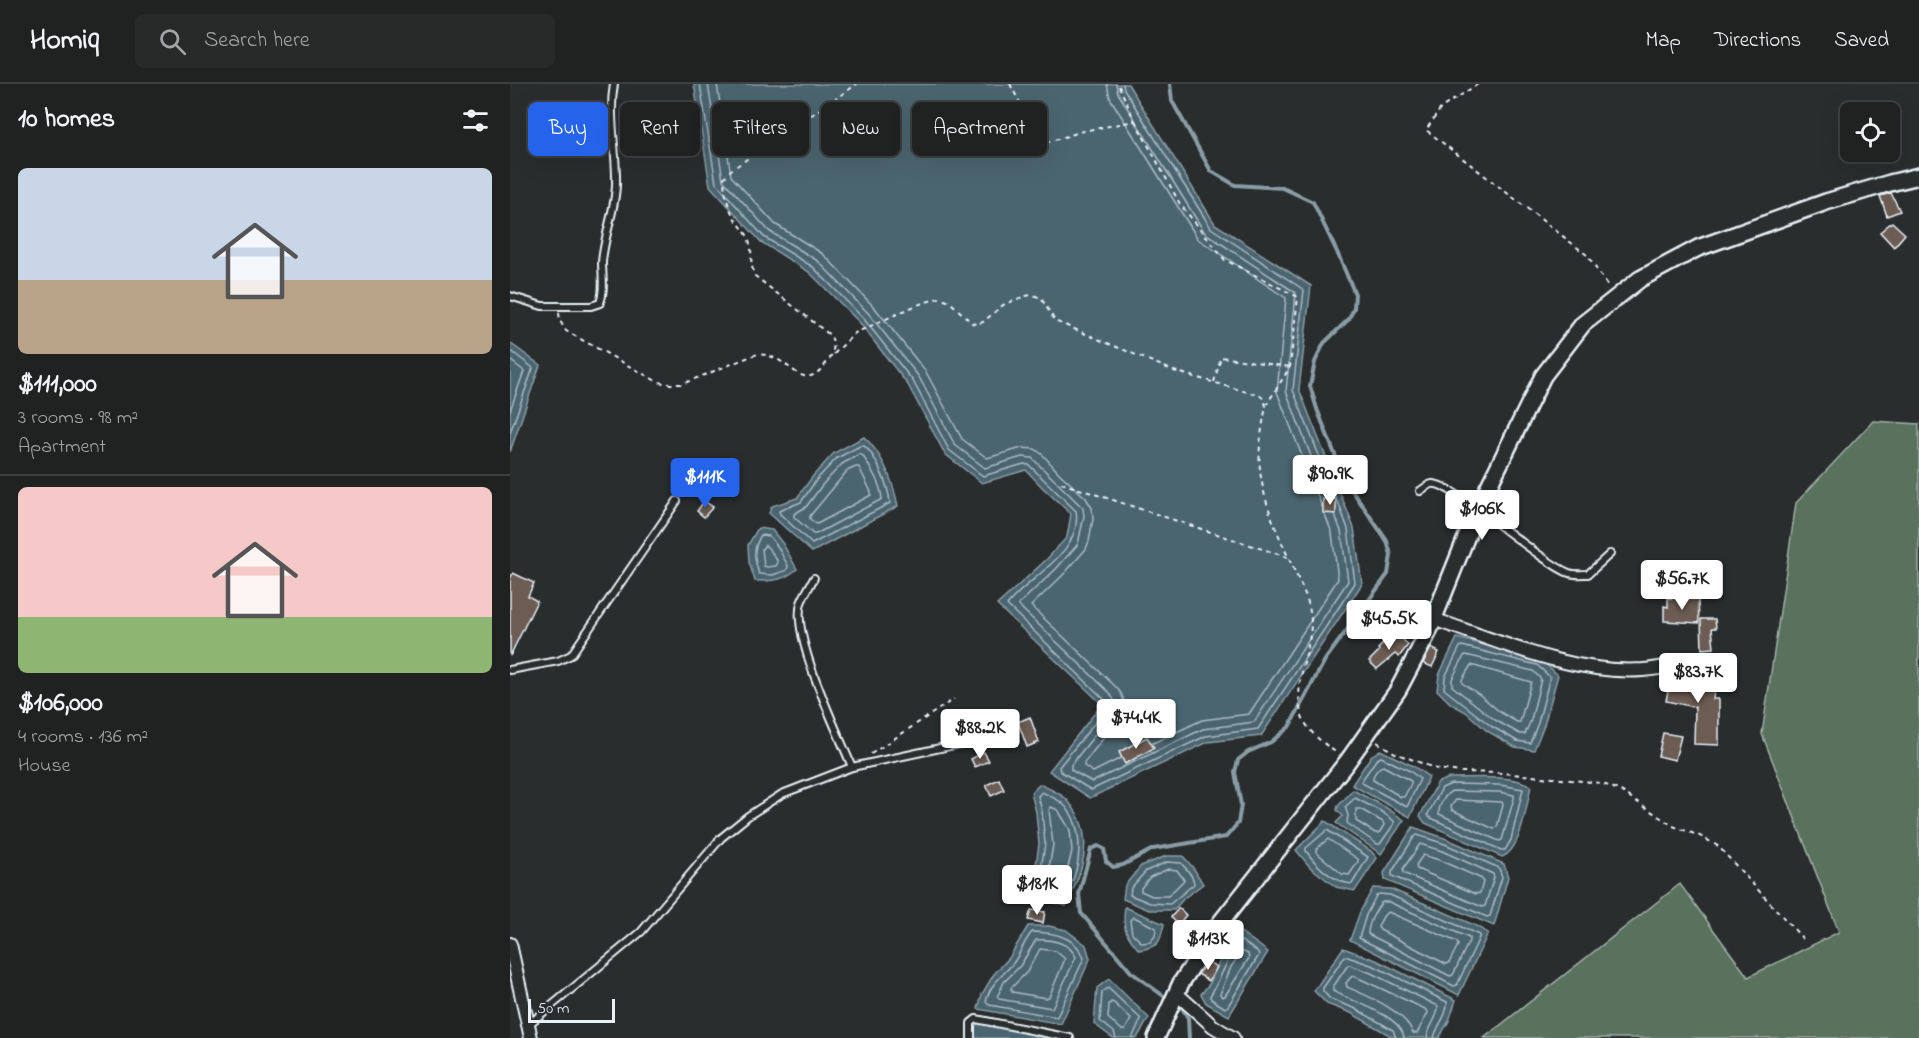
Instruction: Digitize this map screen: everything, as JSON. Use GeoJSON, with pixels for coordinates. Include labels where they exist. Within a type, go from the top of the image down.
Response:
{"type":"FeatureCollection","features":[{"type":"Feature","properties":{"kind":"street"},"geometry":{"type":"LineString","coordinates":[[1156,1038],[1181,983],[1238,898],[1368,735],[1398,690],[1433,620],[1478,508],[1543,376],[1583,324],[1640,279],[1698,248],[1826,202],[1919,176]]}},
{"type":"Feature","properties":{"kind":"street"},"geometry":{"type":"LineString","coordinates":[[1433,620],[1552,659],[1607,669],[1642,670],[1707,659]]}},
{"type":"Feature","properties":{"kind":"street"},"geometry":{"type":"LineString","coordinates":[[510,944],[530,1032]]}},
{"type":"Feature","properties":{"kind":"street"},"geometry":{"type":"LineString","coordinates":[[1177,994],[1214,1026],[1233,1038]]}},
{"type":"Feature","properties":{"kind":"lane"},"geometry":{"type":"LineString","coordinates":[[510,296],[542,306],[591,306],[600,303],[604,246],[615,201],[612,132],[614,84]]}},
{"type":"Feature","properties":{"kind":"lane"},"geometry":{"type":"LineString","coordinates":[[1420,491],[1432,484],[1440,485],[1478,508],[1553,565],[1571,574],[1588,574],[1610,554]]}},
{"type":"Feature","properties":{"kind":"lane"},"geometry":{"type":"LineString","coordinates":[[510,670],[558,661],[571,655],[677,501]]}},
{"type":"Feature","properties":{"kind":"lane"},"geometry":{"type":"LineString","coordinates":[[814,579],[801,604],[801,633],[808,658],[852,767]]}},
{"type":"Feature","properties":{"kind":"lane"},"geometry":{"type":"LineString","coordinates":[[530,1032],[641,932],[722,838],[748,816],[782,794],[852,767],[982,739],[1008,726]]}},
{"type":"Feature","properties":{"kind":"lane"},"geometry":{"type":"LineString","coordinates":[[970,1038],[971,1023],[979,1018],[1070,1038]]}},
{"type":"Feature","properties":{"kind":"path"},"geometry":{"type":"LineString","coordinates":[[834,354],[831,336],[755,276],[750,266],[751,245],[734,218],[724,189],[724,178],[731,170],[857,84]]}},
{"type":"Feature","properties":{"kind":"path"},"geometry":{"type":"LineString","coordinates":[[1010,84],[1042,144],[1083,131],[1135,121]]}},
{"type":"Feature","properties":{"kind":"path"},"geometry":{"type":"LineString","coordinates":[[1118,84],[1135,121],[1180,204],[1224,260],[1298,297],[1290,368],[1266,406],[1259,448],[1260,470],[1264,493],[1273,520],[1307,599],[1311,623],[1300,691],[1302,716],[1310,730],[1347,762]]}},
{"type":"Feature","properties":{"kind":"path"},"geometry":{"type":"LineString","coordinates":[[1478,84],[1441,108],[1426,130],[1587,255],[1616,298]]}},
{"type":"Feature","properties":{"kind":"path"},"geometry":{"type":"LineString","coordinates":[[559,307],[560,321],[566,331],[658,382],[682,384],[754,355],[764,354],[774,357],[798,375],[807,377],[819,373],[855,333],[917,304],[939,298],[951,302],[972,323],[977,324],[983,322],[1004,305],[1033,295],[1041,298],[1055,321],[1174,371],[1261,396],[1266,406]]}},
{"type":"Feature","properties":{"kind":"path"},"geometry":{"type":"LineString","coordinates":[[1214,382],[1221,357],[1290,368]]}},
{"type":"Feature","properties":{"kind":"path"},"geometry":{"type":"LineString","coordinates":[[1061,483],[1290,558]]}},
{"type":"Feature","properties":{"kind":"path"},"geometry":{"type":"LineString","coordinates":[[870,754],[954,699]]}},
{"type":"Feature","properties":{"kind":"path"},"geometry":{"type":"LineString","coordinates":[[1368,735],[1395,753],[1437,769],[1601,783],[1621,791],[1673,826],[1700,836],[1718,846],[1803,939]]}},
{"type":"Feature","properties":{"kind":"green space"},"geometry":{"type":"Polygon","coordinates":[[[1873,421],[1919,424],[1919,1038],[1484,1038],[1680,884],[1748,977],[1839,932],[1762,734],[1796,503],[1873,421]]]}},
{"type":"Feature","properties":{"kind":"water"},"geometry":{"type":"Polygon","coordinates":[[[694,84],[1128,84],[1215,224],[1311,286],[1299,389],[1354,528],[1362,584],[1261,736],[1208,742],[1090,798],[1049,771],[1102,704],[997,605],[1047,559],[1067,537],[1071,514],[1026,470],[982,483],[945,454],[908,385],[859,322],[809,272],[761,242],[710,186],[700,122],[700,102],[697,102],[694,84]]]}},
{"type":"Feature","properties":{"kind":"water"},"geometry":{"type":"Polygon","coordinates":[[[510,343],[540,365],[510,452],[510,343]]]}},
{"type":"Feature","properties":{"kind":"water"},"geometry":{"type":"Polygon","coordinates":[[[864,437],[877,452],[886,469],[898,506],[812,552],[769,513],[772,506],[797,498],[834,453],[864,437]]]}},
{"type":"Feature","properties":{"kind":"water"},"geometry":{"type":"Polygon","coordinates":[[[758,528],[772,530],[797,569],[782,578],[755,581],[749,562],[748,545],[758,528]]]}},
{"type":"Feature","properties":{"kind":"water"},"geometry":{"type":"Polygon","coordinates":[[[1457,638],[1540,659],[1558,675],[1544,725],[1534,750],[1515,747],[1487,731],[1466,712],[1451,704],[1437,690],[1439,675],[1457,638]]]}},
{"type":"Feature","properties":{"kind":"water"},"geometry":{"type":"Polygon","coordinates":[[[1380,750],[1413,766],[1429,777],[1410,817],[1352,785],[1371,756],[1380,750]]]}},
{"type":"Feature","properties":{"kind":"water"},"geometry":{"type":"Polygon","coordinates":[[[1450,778],[1503,778],[1531,786],[1522,826],[1509,853],[1502,857],[1425,823],[1420,816],[1438,782],[1450,778]]]}},
{"type":"Feature","properties":{"kind":"water"},"geometry":{"type":"Polygon","coordinates":[[[1040,784],[1065,798],[1077,814],[1085,839],[1082,866],[1066,906],[1043,899],[1033,884],[1039,844],[1036,812],[1031,793],[1040,784]]]}},
{"type":"Feature","properties":{"kind":"water"},"geometry":{"type":"Polygon","coordinates":[[[1353,790],[1404,820],[1381,854],[1336,823],[1343,816],[1337,810],[1338,806],[1353,790]]]}},
{"type":"Feature","properties":{"kind":"water"},"geometry":{"type":"Polygon","coordinates":[[[1325,821],[1371,851],[1377,858],[1355,891],[1336,887],[1310,867],[1296,850],[1325,821]]]}},
{"type":"Feature","properties":{"kind":"water"},"geometry":{"type":"Polygon","coordinates":[[[1413,827],[1504,864],[1508,877],[1494,926],[1385,880],[1384,873],[1413,827]]]}},
{"type":"Feature","properties":{"kind":"water"},"geometry":{"type":"Polygon","coordinates":[[[1166,856],[1183,856],[1203,884],[1184,898],[1174,910],[1149,910],[1123,899],[1125,885],[1141,866],[1166,856]]]}},
{"type":"Feature","properties":{"kind":"water"},"geometry":{"type":"Polygon","coordinates":[[[1373,888],[1391,889],[1488,933],[1459,995],[1350,940],[1360,912],[1373,888]]]}},
{"type":"Feature","properties":{"kind":"water"},"geometry":{"type":"Polygon","coordinates":[[[1125,907],[1164,924],[1158,943],[1139,950],[1128,935],[1125,926],[1125,907]]]}},
{"type":"Feature","properties":{"kind":"water"},"geometry":{"type":"Polygon","coordinates":[[[1028,926],[1049,926],[1066,930],[1086,945],[1090,959],[1061,1024],[978,1009],[982,994],[994,974],[1009,958],[1028,926]]]}},
{"type":"Feature","properties":{"kind":"water"},"geometry":{"type":"Polygon","coordinates":[[[1238,930],[1268,952],[1229,1016],[1206,1003],[1201,994],[1210,983],[1219,962],[1238,930]]]}},
{"type":"Feature","properties":{"kind":"water"},"geometry":{"type":"Polygon","coordinates":[[[1343,948],[1376,960],[1456,1000],[1449,1021],[1439,1038],[1391,1036],[1351,1013],[1327,1004],[1314,991],[1343,948]]]}},
{"type":"Feature","properties":{"kind":"water"},"geometry":{"type":"Polygon","coordinates":[[[1109,979],[1149,1018],[1137,1038],[1113,1038],[1094,1024],[1097,988],[1109,979]]]}},
{"type":"Feature","properties":{"kind":"water"},"geometry":{"type":"Polygon","coordinates":[[[976,1022],[1060,1038],[972,1038],[976,1022]]]}},
{"type":"Feature","properties":{"kind":"building"},"geometry":{"type":"Polygon","coordinates":[[[1891,193],[1900,211],[1887,216],[1880,196],[1891,193]]]}},
{"type":"Feature","properties":{"kind":"building"},"geometry":{"type":"Polygon","coordinates":[[[1892,222],[1905,234],[1894,247],[1880,232],[1892,222]]]}},
{"type":"Feature","properties":{"kind":"building"},"geometry":{"type":"Polygon","coordinates":[[[1323,499],[1336,499],[1336,514],[1323,513],[1323,499]]]}},
{"type":"Feature","properties":{"kind":"building"},"geometry":{"type":"Polygon","coordinates":[[[704,501],[713,507],[704,517],[697,511],[704,501]]]}},
{"type":"Feature","properties":{"kind":"building"},"geometry":{"type":"Polygon","coordinates":[[[513,573],[534,583],[528,596],[537,601],[510,656],[510,579],[513,573]]]}},
{"type":"Feature","properties":{"kind":"building"},"geometry":{"type":"Polygon","coordinates":[[[1668,598],[1698,599],[1699,623],[1664,621],[1664,606],[1668,607],[1668,598]]]}},
{"type":"Feature","properties":{"kind":"building"},"geometry":{"type":"Polygon","coordinates":[[[1701,619],[1715,619],[1716,628],[1712,628],[1714,648],[1702,649],[1701,619]]]}},
{"type":"Feature","properties":{"kind":"building"},"geometry":{"type":"Polygon","coordinates":[[[1399,635],[1408,645],[1399,657],[1395,654],[1377,669],[1369,661],[1390,636],[1394,640],[1399,635]]]}},
{"type":"Feature","properties":{"kind":"building"},"geometry":{"type":"Polygon","coordinates":[[[1431,648],[1439,652],[1432,667],[1423,663],[1431,648]]]}},
{"type":"Feature","properties":{"kind":"building"},"geometry":{"type":"Polygon","coordinates":[[[1671,674],[1702,678],[1703,674],[1716,675],[1713,699],[1719,699],[1719,745],[1694,744],[1695,707],[1666,701],[1671,674]]]}},
{"type":"Feature","properties":{"kind":"building"},"geometry":{"type":"Polygon","coordinates":[[[1030,717],[1039,742],[1027,747],[1018,722],[1030,717]]]}},
{"type":"Feature","properties":{"kind":"building"},"geometry":{"type":"Polygon","coordinates":[[[1663,733],[1681,736],[1675,760],[1658,756],[1663,733]]]}},
{"type":"Feature","properties":{"kind":"building"},"geometry":{"type":"Polygon","coordinates":[[[1147,737],[1154,748],[1125,764],[1119,752],[1147,737]]]}},
{"type":"Feature","properties":{"kind":"building"},"geometry":{"type":"Polygon","coordinates":[[[984,752],[989,761],[975,767],[971,759],[984,752]]]}},
{"type":"Feature","properties":{"kind":"building"},"geometry":{"type":"Polygon","coordinates":[[[999,779],[1004,790],[991,796],[986,785],[999,779]]]}},
{"type":"Feature","properties":{"kind":"building"},"geometry":{"type":"Polygon","coordinates":[[[1179,908],[1186,915],[1178,925],[1171,917],[1179,908]]]}},
{"type":"Feature","properties":{"kind":"building"},"geometry":{"type":"Polygon","coordinates":[[[1031,910],[1045,912],[1043,923],[1028,920],[1031,910]]]}},
{"type":"Feature","properties":{"kind":"building"},"geometry":{"type":"Polygon","coordinates":[[[1230,927],[1236,930],[1222,953],[1215,949],[1230,927]]]}},
{"type":"Feature","properties":{"kind":"building"},"geometry":{"type":"Polygon","coordinates":[[[1207,961],[1217,967],[1209,981],[1198,974],[1207,961]]]}},
{"type":"Feature","properties":{"kind":"waterway"},"geometry":{"type":"LineString","coordinates":[[1165,997],[1131,972],[1081,913],[1079,894],[1091,849],[1098,846],[1104,849],[1106,861],[1113,867],[1123,865],[1153,849],[1226,837],[1238,823],[1241,805],[1235,772],[1238,760],[1248,752],[1271,742],[1289,727],[1325,660],[1388,574],[1391,555],[1387,541],[1345,480],[1310,386],[1315,362],[1324,343],[1349,319],[1354,308],[1355,294],[1337,252],[1313,202],[1283,188],[1235,185],[1211,171],[1172,101],[1170,84]]}},
{"type":"Feature","properties":{"kind":"waterway"},"geometry":{"type":"LineString","coordinates":[[1182,1008],[1188,1018],[1189,1038]]}}]}
